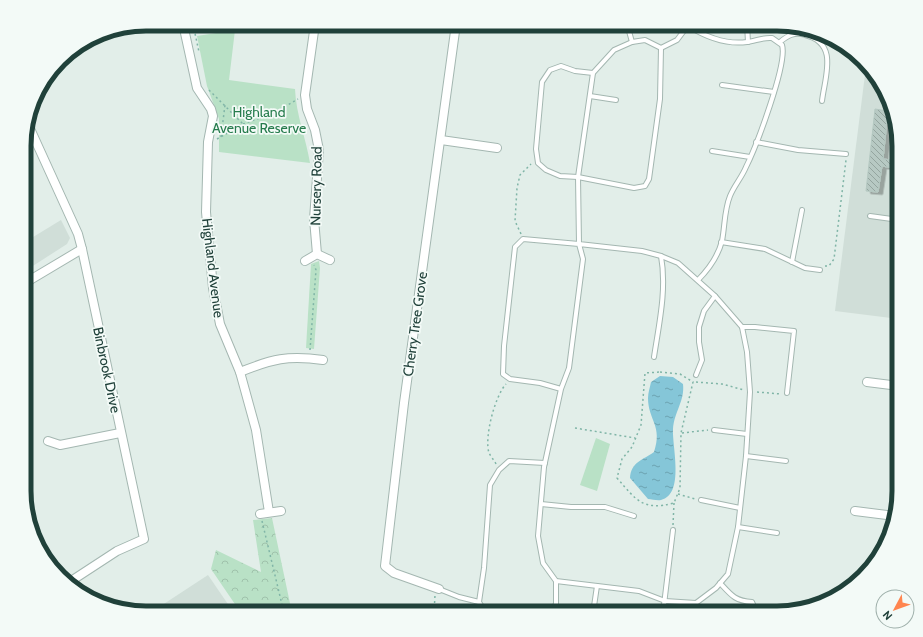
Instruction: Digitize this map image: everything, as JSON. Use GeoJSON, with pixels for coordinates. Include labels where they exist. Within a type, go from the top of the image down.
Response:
{"type":"FeatureCollection","features":[{"type":"Feature","properties":{"kind":"street","name":"Highland Avenue"},"geometry":{"type":"LineString","coordinates":[[185,31],[197,88],[211,109],[213,116],[208,142],[206,212],[213,288],[220,324],[240,372],[256,430],[269,512]]}},
{"type":"Feature","properties":{"kind":"street","name":"Nursery Road"},"geometry":{"type":"LineString","coordinates":[[311,257],[319,150],[315,130],[307,109],[305,95],[314,31]]}},
{"type":"Feature","properties":{"kind":"street","name":"Cherry Tree Grove"},"geometry":{"type":"LineString","coordinates":[[437,588],[394,573],[385,566],[405,395],[455,31]]}},
{"type":"Feature","properties":{"kind":"street","name":"Binbrook Drive"},"geometry":{"type":"LineString","coordinates":[[32,131],[78,234],[144,539],[117,551],[73,580]]}},
{"type":"Feature","properties":{"kind":"street"},"geometry":{"type":"LineString","coordinates":[[441,140],[497,148]]}},
{"type":"Feature","properties":{"kind":"street"},"geometry":{"type":"LineString","coordinates":[[31,279],[82,249]]}},
{"type":"Feature","properties":{"kind":"street"},"geometry":{"type":"LineString","coordinates":[[311,257],[330,260]]}},
{"type":"Feature","properties":{"kind":"street"},"geometry":{"type":"LineString","coordinates":[[240,372],[284,357],[323,360]]}},
{"type":"Feature","properties":{"kind":"street"},"geometry":{"type":"LineString","coordinates":[[867,382],[892,385]]}},
{"type":"Feature","properties":{"kind":"street"},"geometry":{"type":"LineString","coordinates":[[48,441],[60,445],[120,433]]}},
{"type":"Feature","properties":{"kind":"street"},"geometry":{"type":"LineString","coordinates":[[260,514],[281,511]]}},
{"type":"Feature","properties":{"kind":"street"},"geometry":{"type":"LineString","coordinates":[[855,511],[889,515]]}},
{"type":"Feature","properties":{"kind":"lane"},"geometry":{"type":"LineString","coordinates":[[629,31],[632,42]]}},
{"type":"Feature","properties":{"kind":"lane"},"geometry":{"type":"LineString","coordinates":[[661,48],[677,40],[684,31]]}},
{"type":"Feature","properties":{"kind":"lane"},"geometry":{"type":"LineString","coordinates":[[698,280],[713,262],[722,242],[725,213],[730,195],[750,157],[756,142],[779,80],[783,58],[783,48],[780,42],[769,37],[748,42],[726,42],[714,39],[700,31]]}},
{"type":"Feature","properties":{"kind":"lane"},"geometry":{"type":"LineString","coordinates":[[747,31],[748,42]]}},
{"type":"Feature","properties":{"kind":"lane"},"geometry":{"type":"LineString","coordinates":[[780,42],[786,36],[798,34],[818,39],[824,45],[827,52],[827,60],[822,101]]}},
{"type":"Feature","properties":{"kind":"lane"},"geometry":{"type":"LineString","coordinates":[[555,606],[556,604],[556,581],[543,562],[538,536],[545,463],[561,389],[569,368],[583,259],[579,244],[578,177],[593,73],[614,50],[632,42],[645,40],[661,48]]}},
{"type":"Feature","properties":{"kind":"lane"},"geometry":{"type":"LineString","coordinates":[[593,73],[575,71],[561,66],[550,70],[542,82],[536,149],[538,163],[546,170],[560,176],[578,177],[634,188],[646,186],[649,179],[660,99],[661,48]]}},
{"type":"Feature","properties":{"kind":"lane"},"geometry":{"type":"LineString","coordinates":[[722,85],[774,92]]}},
{"type":"Feature","properties":{"kind":"lane"},"geometry":{"type":"LineString","coordinates":[[590,96],[616,100]]}},
{"type":"Feature","properties":{"kind":"lane"},"geometry":{"type":"LineString","coordinates":[[756,142],[798,150],[846,154]]}},
{"type":"Feature","properties":{"kind":"lane"},"geometry":{"type":"LineString","coordinates":[[712,151],[750,157]]}},
{"type":"Feature","properties":{"kind":"lane"},"geometry":{"type":"LineString","coordinates":[[792,262],[802,210]]}},
{"type":"Feature","properties":{"kind":"lane"},"geometry":{"type":"LineString","coordinates":[[870,216],[892,219]]}},
{"type":"Feature","properties":{"kind":"lane"},"geometry":{"type":"LineString","coordinates":[[556,581],[639,591],[665,601],[696,603],[720,583],[728,574],[738,527],[748,434],[750,392],[747,352],[742,327],[715,296],[698,280],[678,263],[661,256],[579,244],[523,239],[515,247],[504,346],[503,374],[510,379],[540,383],[561,389]]}},
{"type":"Feature","properties":{"kind":"lane"},"geometry":{"type":"LineString","coordinates":[[722,242],[765,249],[805,268],[820,270]]}},
{"type":"Feature","properties":{"kind":"lane"},"geometry":{"type":"LineString","coordinates":[[654,357],[664,280],[661,256]]}},
{"type":"Feature","properties":{"kind":"lane"},"geometry":{"type":"LineString","coordinates":[[696,375],[702,360],[699,342],[699,327],[704,311],[715,296]]}},
{"type":"Feature","properties":{"kind":"lane"},"geometry":{"type":"LineString","coordinates":[[742,327],[794,331],[787,393]]}},
{"type":"Feature","properties":{"kind":"lane"},"geometry":{"type":"LineString","coordinates":[[714,430],[748,434]]}},
{"type":"Feature","properties":{"kind":"lane"},"geometry":{"type":"LineString","coordinates":[[746,456],[786,461]]}},
{"type":"Feature","properties":{"kind":"lane"},"geometry":{"type":"LineString","coordinates":[[482,606],[479,602],[484,568],[490,485],[499,470],[509,461],[545,463]]}},
{"type":"Feature","properties":{"kind":"lane"},"geometry":{"type":"LineString","coordinates":[[701,500],[740,508]]}},
{"type":"Feature","properties":{"kind":"lane"},"geometry":{"type":"LineString","coordinates":[[541,504],[571,507],[605,507],[634,516]]}},
{"type":"Feature","properties":{"kind":"lane"},"geometry":{"type":"LineString","coordinates":[[738,527],[777,533]]}},
{"type":"Feature","properties":{"kind":"lane"},"geometry":{"type":"LineString","coordinates":[[664,606],[673,530]]}},
{"type":"Feature","properties":{"kind":"lane"},"geometry":{"type":"LineString","coordinates":[[720,583],[740,602],[752,602],[754,606]]}},
{"type":"Feature","properties":{"kind":"lane"},"geometry":{"type":"LineString","coordinates":[[594,606],[597,586]]}},
{"type":"Feature","properties":{"kind":"lane"},"geometry":{"type":"LineString","coordinates":[[437,588],[459,597],[479,602]]}},
{"type":"Feature","properties":{"kind":"path"},"geometry":{"type":"LineString","coordinates":[[194,31],[200,59]]}},
{"type":"Feature","properties":{"kind":"path"},"geometry":{"type":"LineString","coordinates":[[206,87],[243,124]]}},
{"type":"Feature","properties":{"kind":"path"},"geometry":{"type":"LineString","coordinates":[[208,142],[220,138],[243,124],[274,113],[305,95]]}},
{"type":"Feature","properties":{"kind":"path"},"geometry":{"type":"LineString","coordinates":[[220,138],[225,105]]}},
{"type":"Feature","properties":{"kind":"path"},"geometry":{"type":"LineString","coordinates":[[820,270],[823,267],[829,266],[834,259],[846,154]]}},
{"type":"Feature","properties":{"kind":"path"},"geometry":{"type":"LineString","coordinates":[[523,239],[515,221],[517,188],[520,175],[538,159]]}},
{"type":"Feature","properties":{"kind":"path"},"geometry":{"type":"LineString","coordinates":[[309,358],[316,270],[311,257]]}},
{"type":"Feature","properties":{"kind":"path"},"geometry":{"type":"LineString","coordinates":[[674,503],[657,507],[640,502],[617,478],[622,459],[632,447],[641,425],[645,373],[660,372],[680,374],[693,382],[722,384],[750,392],[773,394],[787,393]]}},
{"type":"Feature","properties":{"kind":"path"},"geometry":{"type":"LineString","coordinates":[[499,470],[489,452],[490,430],[493,406],[500,390],[510,379]]}},
{"type":"Feature","properties":{"kind":"path"},"geometry":{"type":"LineString","coordinates":[[673,530],[674,503],[680,488],[681,433],[693,382]]}},
{"type":"Feature","properties":{"kind":"path"},"geometry":{"type":"LineString","coordinates":[[575,428],[636,438]]}},
{"type":"Feature","properties":{"kind":"path"},"geometry":{"type":"LineString","coordinates":[[681,433],[714,430]]}},
{"type":"Feature","properties":{"kind":"path"},"geometry":{"type":"LineString","coordinates":[[678,494],[701,500]]}},
{"type":"Feature","properties":{"kind":"path"},"geometry":{"type":"LineString","coordinates":[[260,514],[282,606]]}},
{"type":"Feature","properties":{"kind":"path"},"geometry":{"type":"LineString","coordinates":[[435,606],[437,588]]}},
{"type":"Feature","properties":{"kind":"shaded area"},"geometry":{"type":"Polygon","coordinates":[[[865,73],[873,82],[883,102],[890,124],[892,138],[892,318],[835,311],[865,73]]]}},
{"type":"Feature","properties":{"kind":"shaded area"},"geometry":{"type":"Polygon","coordinates":[[[61,220],[70,238],[67,244],[31,267],[31,238],[61,220]]]}},
{"type":"Feature","properties":{"kind":"shaded area"},"geometry":{"type":"Polygon","coordinates":[[[208,575],[229,606],[161,606],[208,575]]]}},
{"type":"Feature","properties":{"kind":"green space","name":"Highland Avenue Reserve"},"geometry":{"type":"Polygon","coordinates":[[[235,31],[229,80],[295,89],[297,108],[310,163],[219,152],[219,119],[207,86],[197,36],[235,31]]]}},
{"type":"Feature","properties":{"kind":"green space"},"geometry":{"type":"Polygon","coordinates":[[[319,261],[320,268],[314,349],[306,348],[311,264],[319,261]]]}},
{"type":"Feature","properties":{"kind":"green space"},"geometry":{"type":"Polygon","coordinates":[[[596,438],[610,444],[597,491],[580,485],[596,438]]]}},
{"type":"Feature","properties":{"kind":"green space"},"geometry":{"type":"Polygon","coordinates":[[[272,518],[291,606],[236,606],[211,569],[216,550],[261,572],[253,520],[272,518]]]}},
{"type":"Feature","properties":{"kind":"water"},"geometry":{"type":"Polygon","coordinates":[[[660,376],[673,377],[683,384],[683,390],[673,429],[676,469],[673,489],[668,496],[658,500],[648,499],[630,478],[635,465],[654,452],[657,436],[650,412],[648,396],[651,382],[660,376]]]}},
{"type":"Feature","properties":{"kind":"building"},"geometry":{"type":"Polygon","coordinates":[[[875,109],[886,111],[888,115],[883,159],[892,160],[892,168],[882,166],[878,192],[866,191],[875,109]]]}}]}
